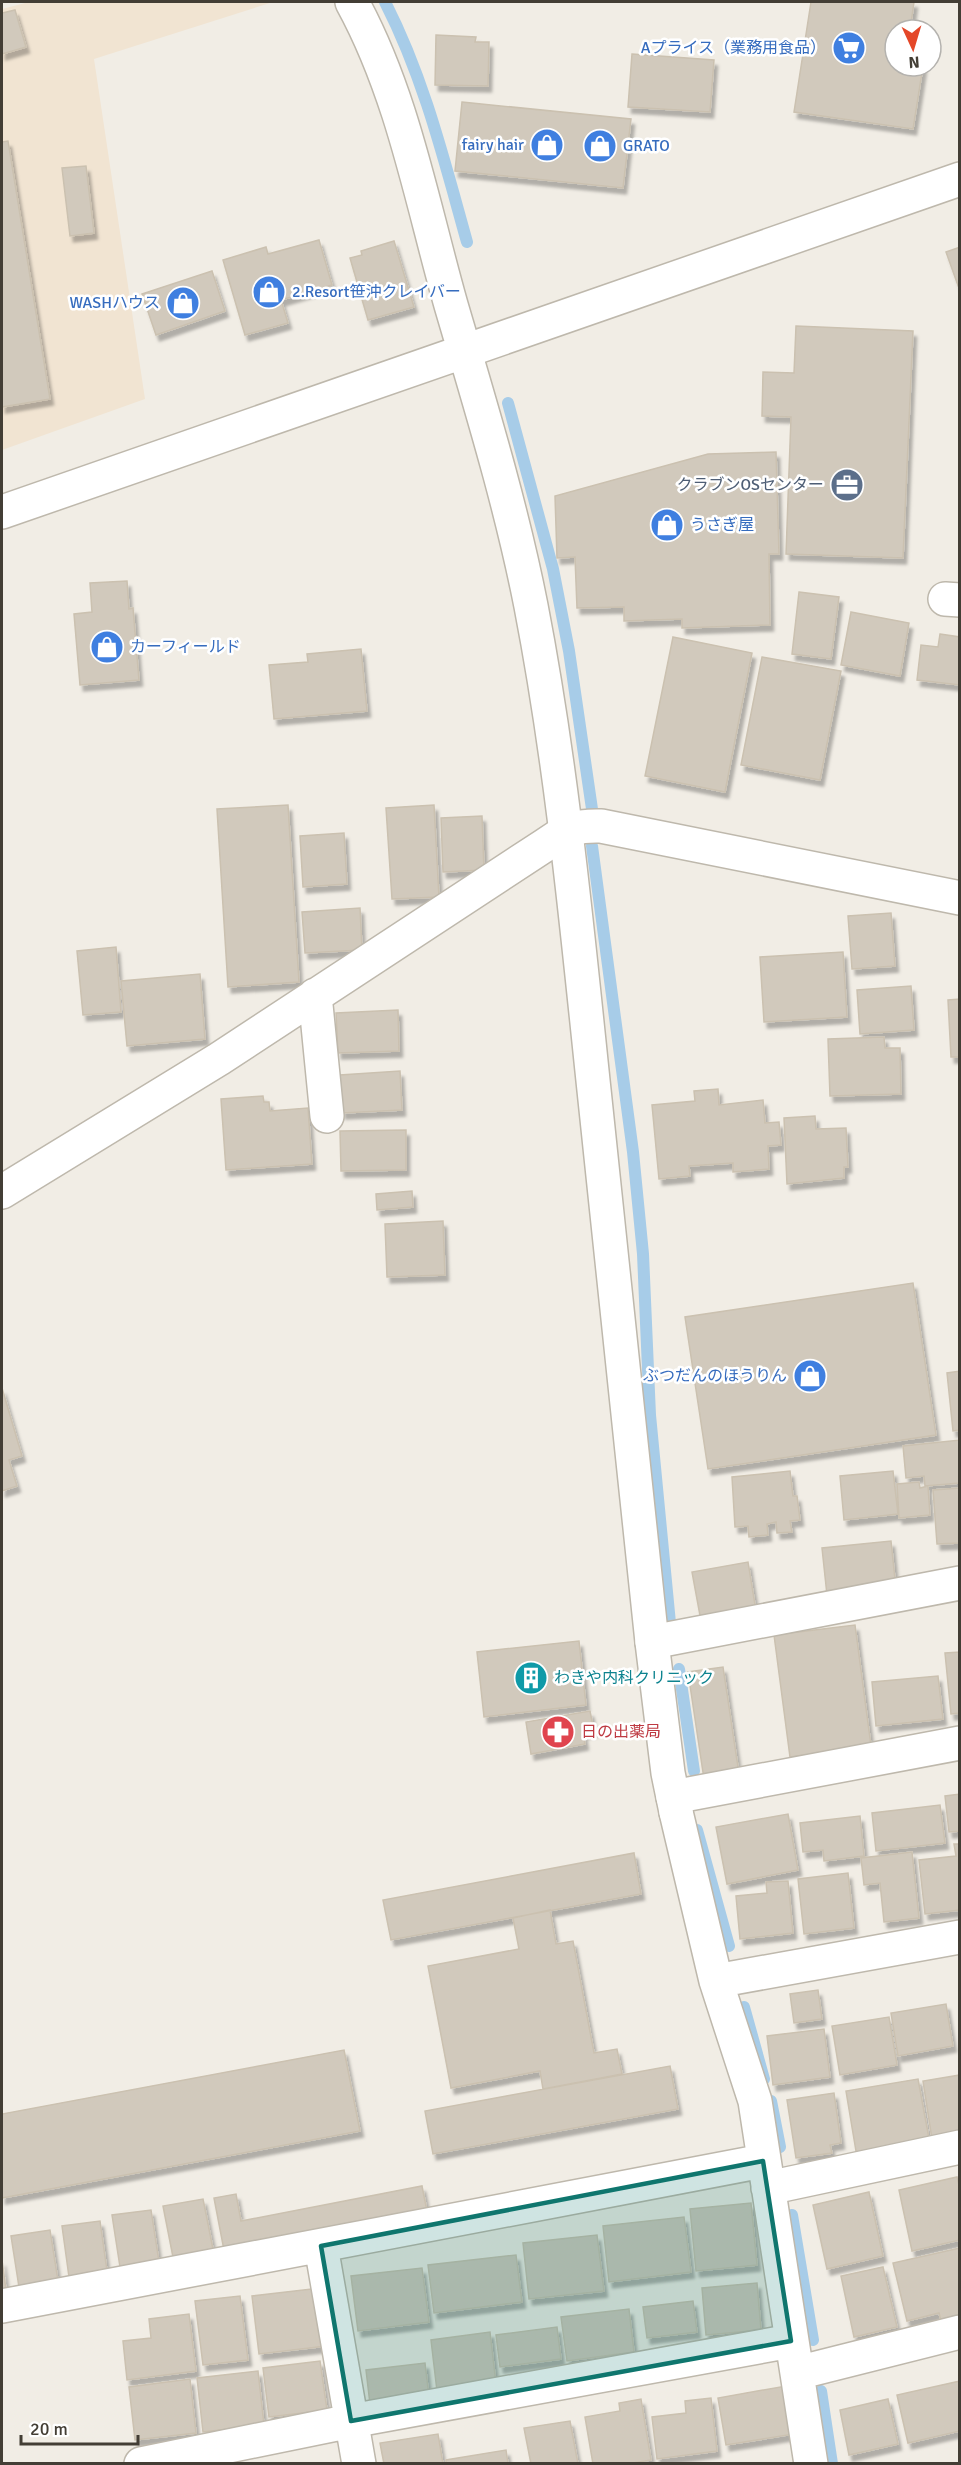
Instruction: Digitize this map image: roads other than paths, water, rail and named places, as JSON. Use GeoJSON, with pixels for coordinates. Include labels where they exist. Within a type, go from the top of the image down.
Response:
{"type":"FeatureCollection","features":[{"type":"Feature","properties":{"kind":"street"},"geometry":{"type":"LineString","coordinates":[[352,2],[373,40],[398,110],[482,408],[529,599],[567,831],[652,1642],[674,1804],[716,1981],[755,2102],[811,2463]]}},
{"type":"Feature","properties":{"kind":"street"},"geometry":{"type":"LineString","coordinates":[[2,512],[960,179]]}},
{"type":"Feature","properties":{"kind":"street"},"geometry":{"type":"LineString","coordinates":[[2,1192],[209,1065],[567,831],[580,825],[601,826],[960,898]]}},
{"type":"Feature","properties":{"kind":"street"},"geometry":{"type":"LineString","coordinates":[[315,995],[327,1116]]}},
{"type":"Feature","properties":{"kind":"street"},"geometry":{"type":"LineString","coordinates":[[652,1642],[960,1583]]}},
{"type":"Feature","properties":{"kind":"street"},"geometry":{"type":"LineString","coordinates":[[674,1804],[960,1743]]}},
{"type":"Feature","properties":{"kind":"street"},"geometry":{"type":"LineString","coordinates":[[716,1981],[960,1937]]}},
{"type":"Feature","properties":{"kind":"street"},"geometry":{"type":"LineString","coordinates":[[2,2306],[321,2246],[766,2174],[960,2147]]}},
{"type":"Feature","properties":{"kind":"street"},"geometry":{"type":"LineString","coordinates":[[321,2246],[359,2463]]}},
{"type":"Feature","properties":{"kind":"street"},"geometry":{"type":"LineString","coordinates":[[797,2373],[960,2332]]}},
{"type":"Feature","properties":{"kind":"street"},"geometry":{"type":"LineString","coordinates":[[141,2463],[351,2421],[791,2341]]}},
{"type":"Feature","properties":{"kind":"waterway"},"geometry":{"type":"LineString","coordinates":[[385,2],[422,90],[467,242]]}},
{"type":"Feature","properties":{"kind":"waterway"},"geometry":{"type":"LineString","coordinates":[[508,403],[553,569],[569,651],[592,809]]}},
{"type":"Feature","properties":{"kind":"waterway"},"geometry":{"type":"LineString","coordinates":[[592,846],[633,1152],[643,1254],[650,1415],[670,1623]]}},
{"type":"Feature","properties":{"kind":"waterway"},"geometry":{"type":"LineString","coordinates":[[679,1669],[694,1771]]}},
{"type":"Feature","properties":{"kind":"waterway"},"geometry":{"type":"LineString","coordinates":[[697,1830],[729,1946]]}},
{"type":"Feature","properties":{"kind":"waterway"},"geometry":{"type":"LineString","coordinates":[[744,2007],[764,2079]]}},
{"type":"Feature","properties":{"kind":"waterway"},"geometry":{"type":"LineString","coordinates":[[771,2101],[780,2147]]}},
{"type":"Feature","properties":{"kind":"waterway"},"geometry":{"type":"LineString","coordinates":[[792,2215],[813,2340]]}},
{"type":"Feature","properties":{"kind":"waterway"},"geometry":{"type":"LineString","coordinates":[[821,2391],[832,2464]]}},
{"type":"Feature","properties":{"kind":"place","name":"Aプライス（業務用食品）"},"geometry":{"type":"Point","coordinates":[849,48]}},
{"type":"Feature","properties":{"kind":"place","name":"fairy hair"},"geometry":{"type":"Point","coordinates":[547,145]}},
{"type":"Feature","properties":{"kind":"place","name":"GRATO"},"geometry":{"type":"Point","coordinates":[600,146]}},
{"type":"Feature","properties":{"kind":"place","name":"2.Resort笹沖クレイバー"},"geometry":{"type":"Point","coordinates":[269,292]}},
{"type":"Feature","properties":{"kind":"place","name":"WASHハウス"},"geometry":{"type":"Point","coordinates":[183,303]}},
{"type":"Feature","properties":{"kind":"place","name":"クラブンOSセンター"},"geometry":{"type":"Point","coordinates":[847,485]}},
{"type":"Feature","properties":{"kind":"place","name":"うさぎ屋"},"geometry":{"type":"Point","coordinates":[667,525]}},
{"type":"Feature","properties":{"kind":"place","name":"カーフィールド"},"geometry":{"type":"Point","coordinates":[107,647]}},
{"type":"Feature","properties":{"kind":"place","name":"ぶつだんのほうりん"},"geometry":{"type":"Point","coordinates":[810,1376]}},
{"type":"Feature","properties":{"kind":"place","name":"わきや内科クリニック"},"geometry":{"type":"Point","coordinates":[531,1678]}},
{"type":"Feature","properties":{"kind":"place","name":"日の出薬局"},"geometry":{"type":"Point","coordinates":[558,1732]}}]}
